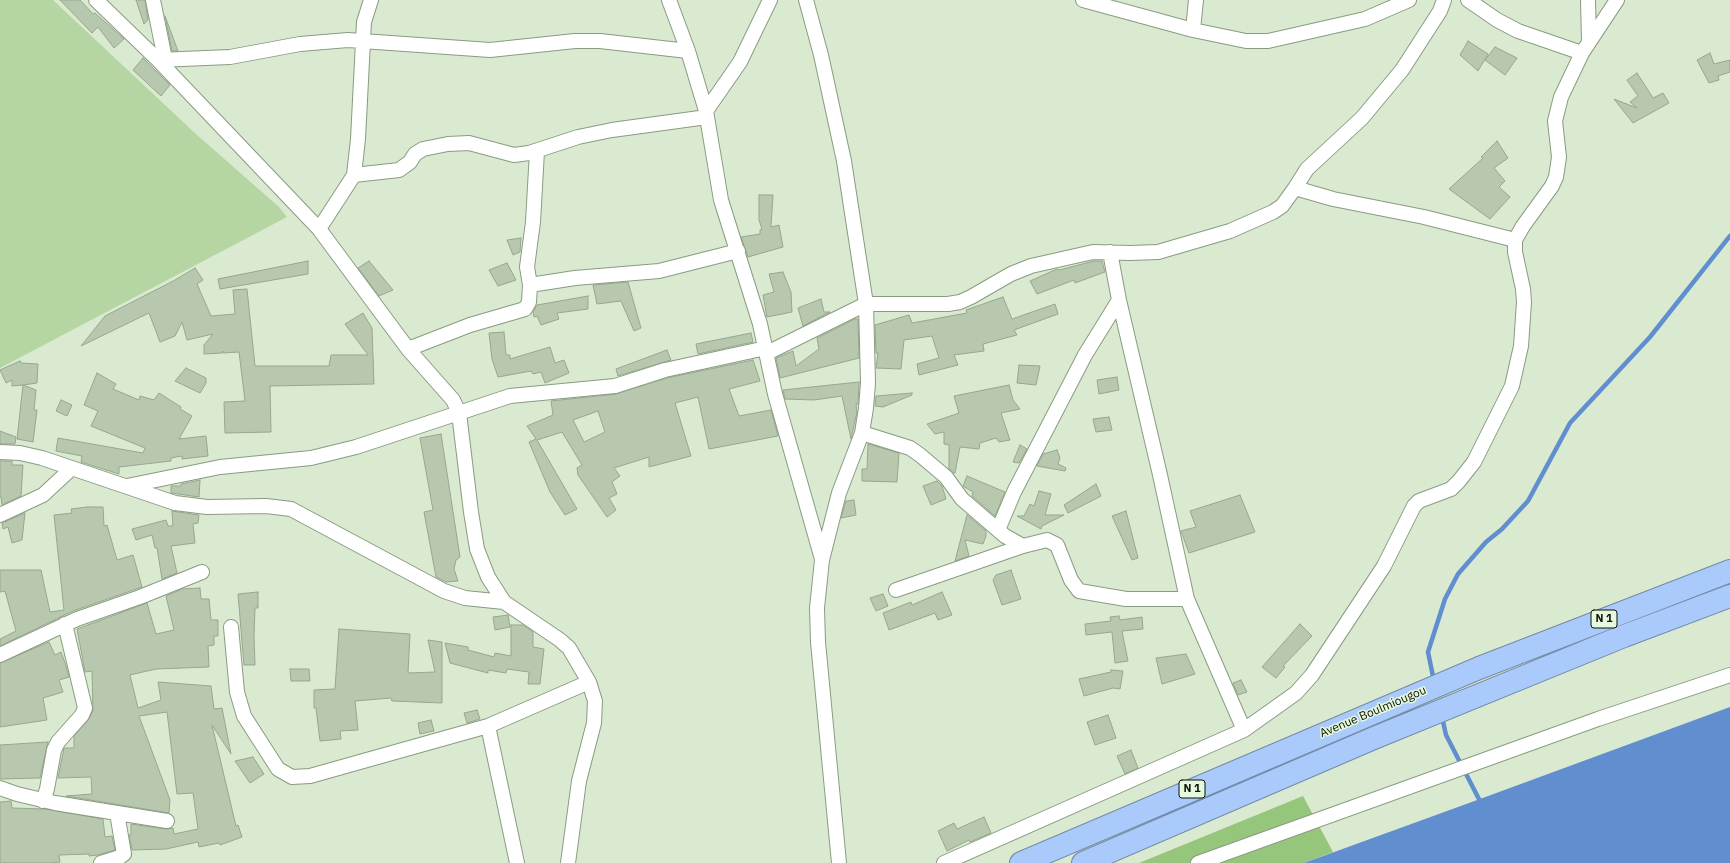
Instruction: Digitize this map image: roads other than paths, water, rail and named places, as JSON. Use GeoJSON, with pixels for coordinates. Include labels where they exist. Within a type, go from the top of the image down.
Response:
{"type":"FeatureCollection","features":[{"type":"Feature","properties":{"kind":"highway","name":"Avenue Boulmiougou"},"geometry":{"type":"LineString","coordinates":[[1021,863],[1479,668],[1730,572]]}},
{"type":"Feature","properties":{"kind":"highway","name":"Avenue Boulmiougou"},"geometry":{"type":"LineString","coordinates":[[1083,863],[1374,738],[1677,615],[1730,596]]}},
{"type":"Feature","properties":{"kind":"street"},"geometry":{"type":"LineString","coordinates":[[96,0],[162,60],[217,124],[319,228],[408,349],[442,385],[453,400],[459,413],[470,512],[478,549],[488,577],[504,602],[560,640],[568,648],[589,682],[596,701],[594,723],[579,781],[568,863]]}},
{"type":"Feature","properties":{"kind":"street"},"geometry":{"type":"LineString","coordinates":[[153,0],[162,60]]}},
{"type":"Feature","properties":{"kind":"street"},"geometry":{"type":"LineString","coordinates":[[319,228],[354,175],[358,139],[364,22],[371,0]]}},
{"type":"Feature","properties":{"kind":"street"},"geometry":{"type":"LineString","coordinates":[[669,0],[688,51],[707,114],[722,200],[766,351],[775,394],[822,560]]}},
{"type":"Feature","properties":{"kind":"street"},"geometry":{"type":"LineString","coordinates":[[354,175],[399,170],[410,162],[415,154],[423,150],[448,144],[469,143],[514,154],[537,151],[578,137],[707,114],[740,62],[770,0]]}},
{"type":"Feature","properties":{"kind":"street"},"geometry":{"type":"LineString","coordinates":[[806,0],[821,55],[844,161],[866,304],[868,383],[862,433],[839,492],[822,560],[817,608],[818,642],[839,863]]}},
{"type":"Feature","properties":{"kind":"street"},"geometry":{"type":"LineString","coordinates":[[1083,0],[1193,30],[1246,41],[1268,41],[1365,19],[1409,0]]}},
{"type":"Feature","properties":{"kind":"street"},"geometry":{"type":"LineString","coordinates":[[1193,30],[1196,0]]}},
{"type":"Feature","properties":{"kind":"street"},"geometry":{"type":"LineString","coordinates":[[127,486],[220,467],[311,458],[356,447],[510,396],[615,386],[665,370],[766,351],[866,304],[934,304],[960,302],[971,298],[1012,274],[1031,266],[1075,255],[1110,252],[1158,252],[1230,230],[1273,212],[1282,206],[1307,169],[1362,118],[1392,82],[1440,10],[1444,0]]}},
{"type":"Feature","properties":{"kind":"street"},"geometry":{"type":"LineString","coordinates":[[1468,0],[1497,20],[1518,31],[1586,47]]}},
{"type":"Feature","properties":{"kind":"street"},"geometry":{"type":"LineString","coordinates":[[1586,47],[1588,0]]}},
{"type":"Feature","properties":{"kind":"street"},"geometry":{"type":"LineString","coordinates":[[944,863],[1244,730],[1296,693],[1312,675],[1384,566],[1414,506],[1419,501],[1450,489],[1459,481],[1474,462],[1512,386],[1517,372],[1521,346],[1524,302],[1523,289],[1515,252],[1515,240],[1522,226],[1552,186],[1556,177],[1559,157],[1556,136],[1557,107],[1586,47],[1617,0]]}},
{"type":"Feature","properties":{"kind":"street"},"geometry":{"type":"LineString","coordinates":[[162,60],[230,57],[300,44],[348,40],[490,50],[575,41],[600,41],[688,51]]}},
{"type":"Feature","properties":{"kind":"street"},"geometry":{"type":"LineString","coordinates":[[408,349],[470,325],[525,309],[529,302],[530,285],[527,266],[533,222],[537,151]]}},
{"type":"Feature","properties":{"kind":"street"},"geometry":{"type":"LineString","coordinates":[[1295,188],[1334,199],[1424,217],[1515,240]]}},
{"type":"Feature","properties":{"kind":"street"},"geometry":{"type":"LineString","coordinates":[[530,285],[576,278],[659,270],[738,251]]}},
{"type":"Feature","properties":{"kind":"street"},"geometry":{"type":"LineString","coordinates":[[1110,252],[1119,300],[1187,599],[1244,730]]}},
{"type":"Feature","properties":{"kind":"street"},"geometry":{"type":"LineString","coordinates":[[998,530],[1014,492],[1085,355],[1119,300]]}},
{"type":"Feature","properties":{"kind":"street"},"geometry":{"type":"LineString","coordinates":[[862,433],[910,448],[920,455],[946,477],[962,499],[998,530],[1014,542],[1023,546]]}},
{"type":"Feature","properties":{"kind":"street"},"geometry":{"type":"LineString","coordinates":[[0,452],[20,452],[175,503],[207,507],[266,506],[291,509],[444,591],[465,598],[504,602]]}},
{"type":"Feature","properties":{"kind":"street"},"geometry":{"type":"LineString","coordinates":[[0,515],[43,495],[72,468]]}},
{"type":"Feature","properties":{"kind":"street"},"geometry":{"type":"LineString","coordinates":[[896,590],[1023,546],[1041,541],[1052,541],[1056,545],[1071,580],[1079,591],[1126,599],[1187,599]]}},
{"type":"Feature","properties":{"kind":"street"},"geometry":{"type":"LineString","coordinates":[[0,655],[65,624],[202,572]]}},
{"type":"Feature","properties":{"kind":"street"},"geometry":{"type":"LineString","coordinates":[[43,801],[47,789],[54,750],[58,742],[82,715],[85,708],[65,624]]}},
{"type":"Feature","properties":{"kind":"street"},"geometry":{"type":"LineString","coordinates":[[232,627],[237,692],[244,716],[278,769],[292,777],[310,776],[488,726],[589,682]]}},
{"type":"Feature","properties":{"kind":"street"},"geometry":{"type":"LineString","coordinates":[[1198,863],[1598,719],[1730,675]]}},
{"type":"Feature","properties":{"kind":"street"},"geometry":{"type":"LineString","coordinates":[[488,726],[517,863]]}},
{"type":"Feature","properties":{"kind":"street"},"geometry":{"type":"LineString","coordinates":[[0,788],[43,801],[167,821]]}},
{"type":"Feature","properties":{"kind":"street"},"geometry":{"type":"LineString","coordinates":[[101,863],[120,857],[124,854],[117,813]]}},
{"type":"Feature","properties":{"kind":"water"},"geometry":{"type":"Polygon","coordinates":[[[1730,707],[1730,863],[1304,863],[1480,799],[1730,707]]]}},
{"type":"Feature","properties":{"kind":"waterway"},"geometry":{"type":"LineString","coordinates":[[1434,681],[1428,652],[1445,599],[1458,574],[1486,542],[1502,529],[1528,501],[1570,423],[1650,337],[1730,236]]}},
{"type":"Feature","properties":{"kind":"waterway"},"geometry":{"type":"LineString","coordinates":[[1442,717],[1446,735],[1482,805]]}}]}
